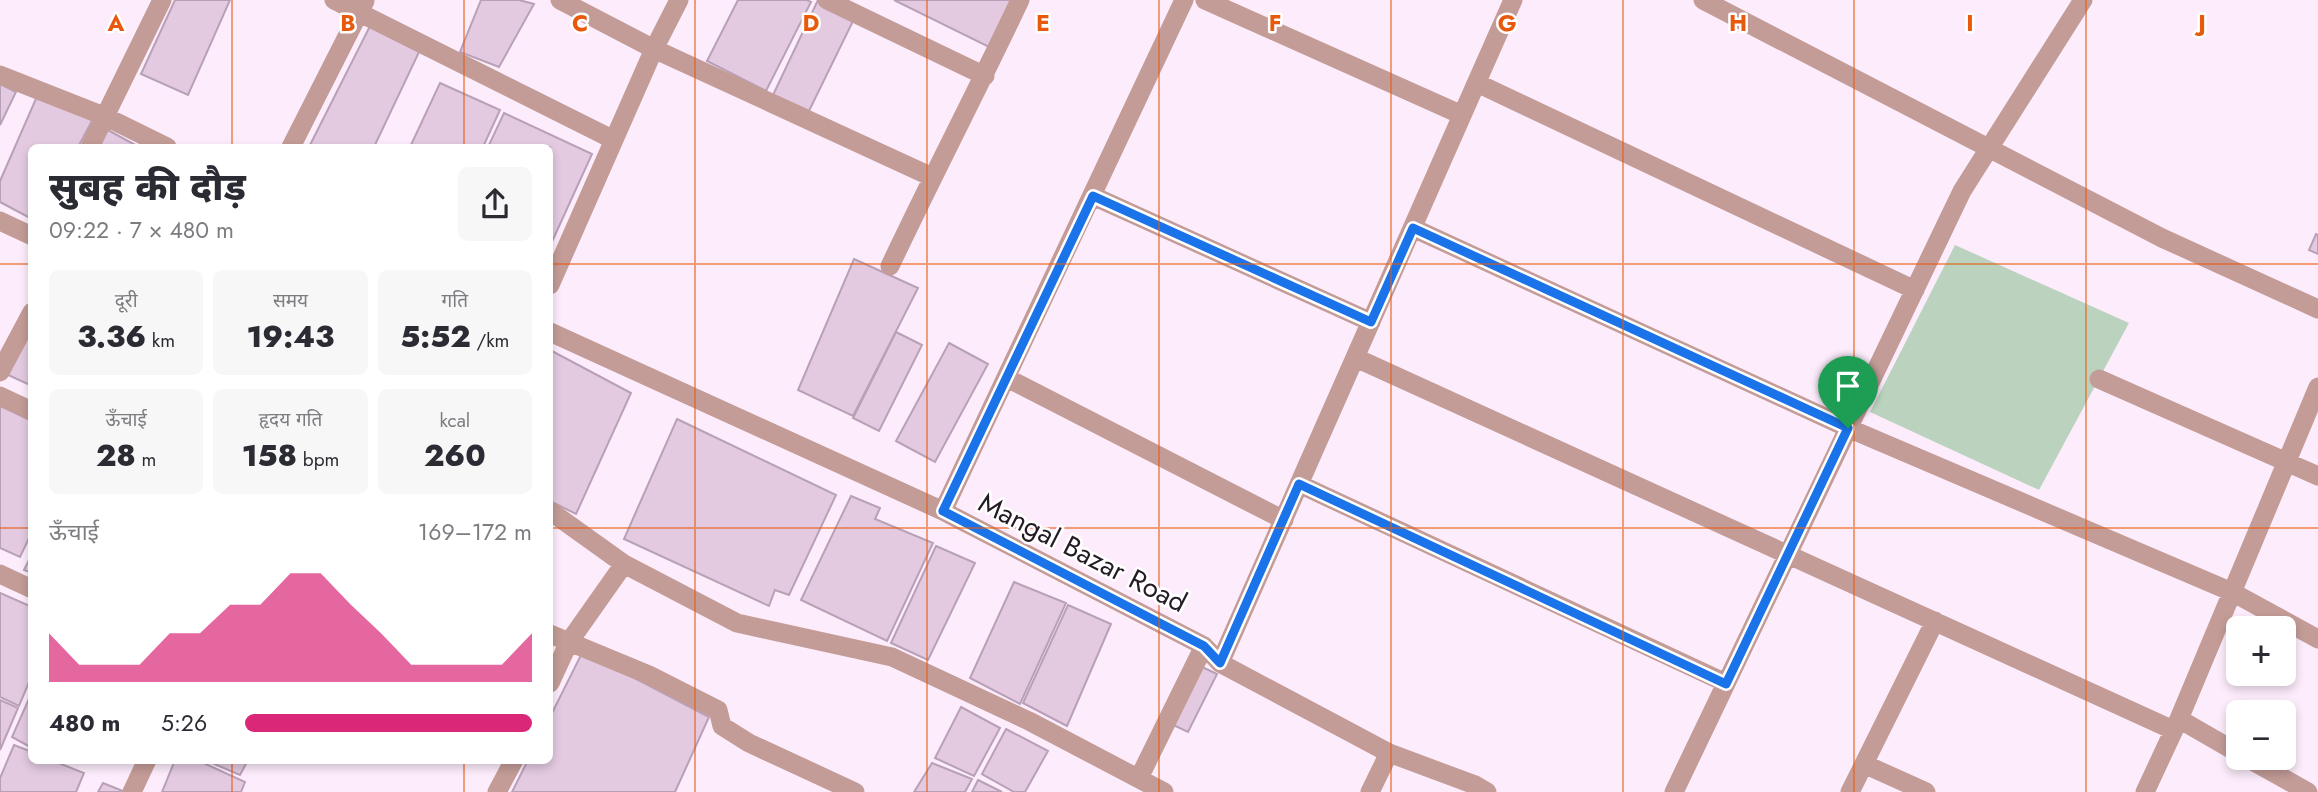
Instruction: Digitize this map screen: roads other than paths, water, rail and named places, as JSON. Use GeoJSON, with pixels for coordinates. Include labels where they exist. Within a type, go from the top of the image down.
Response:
{"type":"FeatureCollection","features":[{"type":"Feature","properties":{"kind":"street"},"geometry":{"type":"LineString","coordinates":[[91,144],[162,0]]}},
{"type":"Feature","properties":{"kind":"street"},"geometry":{"type":"LineString","coordinates":[[334,0],[362,6],[614,140]]}},
{"type":"Feature","properties":{"kind":"street"},"geometry":{"type":"LineString","coordinates":[[560,0],[654,49],[932,177]]}},
{"type":"Feature","properties":{"kind":"street"},"geometry":{"type":"LineString","coordinates":[[553,278],[654,49],[679,0]]}},
{"type":"Feature","properties":{"kind":"street"},"geometry":{"type":"LineString","coordinates":[[827,0],[985,76]]}},
{"type":"Feature","properties":{"kind":"street"},"geometry":{"type":"LineString","coordinates":[[890,266],[1020,0]]}},
{"type":"Feature","properties":{"kind":"street"},"geometry":{"type":"LineString","coordinates":[[943,511],[1184,0]]}},
{"type":"Feature","properties":{"kind":"street"},"geometry":{"type":"LineString","coordinates":[[1205,0],[1462,115]]}},
{"type":"Feature","properties":{"kind":"street"},"geometry":{"type":"LineString","coordinates":[[1220,663],[1513,0]]}},
{"type":"Feature","properties":{"kind":"street"},"geometry":{"type":"LineString","coordinates":[[1703,0],[2162,238],[2318,309]]}},
{"type":"Feature","properties":{"kind":"street"},"geometry":{"type":"LineString","coordinates":[[1674,792],[1962,191],[2083,0]]}},
{"type":"Feature","properties":{"kind":"street"},"geometry":{"type":"LineString","coordinates":[[293,144],[362,6]]}},
{"type":"Feature","properties":{"kind":"street"},"geometry":{"type":"LineString","coordinates":[[0,75],[104,116],[161,144]]}},
{"type":"Feature","properties":{"kind":"street"},"geometry":{"type":"LineString","coordinates":[[1476,83],[1915,289]]}},
{"type":"Feature","properties":{"kind":"street"},"geometry":{"type":"LineString","coordinates":[[1093,196],[1371,322]]}},
{"type":"Feature","properties":{"kind":"street"},"geometry":{"type":"LineString","coordinates":[[0,222],[28,234]]}},
{"type":"Feature","properties":{"kind":"street"},"geometry":{"type":"LineString","coordinates":[[1413,228],[1848,428],[2232,592],[2318,639]]}},
{"type":"Feature","properties":{"kind":"street"},"geometry":{"type":"LineString","coordinates":[[0,372],[28,320]]}},
{"type":"Feature","properties":{"kind":"street","name":"Mangal Bazar Road"},"geometry":{"type":"LineString","coordinates":[[553,333],[943,511],[1204,646],[1220,663],[1389,753],[1487,792]]}},
{"type":"Feature","properties":{"kind":"street"},"geometry":{"type":"LineString","coordinates":[[1356,358],[1934,621],[2226,748]]}},
{"type":"Feature","properties":{"kind":"street"},"geometry":{"type":"LineString","coordinates":[[1007,378],[1283,520]]}},
{"type":"Feature","properties":{"kind":"street"},"geometry":{"type":"LineString","coordinates":[[2099,379],[2318,476]]}},
{"type":"Feature","properties":{"kind":"street"},"geometry":{"type":"LineString","coordinates":[[2145,792],[2176,725],[2318,387]]}},
{"type":"Feature","properties":{"kind":"street"},"geometry":{"type":"LineString","coordinates":[[0,396],[28,409]]}},
{"type":"Feature","properties":{"kind":"street"},"geometry":{"type":"LineString","coordinates":[[1299,484],[1726,684]]}},
{"type":"Feature","properties":{"kind":"street"},"geometry":{"type":"LineString","coordinates":[[553,513],[624,564],[737,623],[892,657],[1028,721],[1164,792]]}},
{"type":"Feature","properties":{"kind":"street"},"geometry":{"type":"LineString","coordinates":[[553,677],[569,642],[624,564]]}},
{"type":"Feature","properties":{"kind":"street"},"geometry":{"type":"LineString","coordinates":[[0,574],[28,587]]}},
{"type":"Feature","properties":{"kind":"street"},"geometry":{"type":"LineString","coordinates":[[1850,792],[1934,621]]}},
{"type":"Feature","properties":{"kind":"street"},"geometry":{"type":"LineString","coordinates":[[553,635],[649,675],[718,710],[722,726],[731,732],[855,792]]}},
{"type":"Feature","properties":{"kind":"street"},"geometry":{"type":"LineString","coordinates":[[1139,778],[1204,646]]}},
{"type":"Feature","properties":{"kind":"street"},"geometry":{"type":"LineString","coordinates":[[1370,792],[1389,753]]}},
{"type":"Feature","properties":{"kind":"street"},"geometry":{"type":"LineString","coordinates":[[132,792],[146,764]]}},
{"type":"Feature","properties":{"kind":"street"},"geometry":{"type":"LineString","coordinates":[[142,792],[147,764]]}},
{"type":"Feature","properties":{"kind":"street"},"geometry":{"type":"LineString","coordinates":[[497,792],[512,764]]}},
{"type":"Feature","properties":{"kind":"street"},"geometry":{"type":"LineString","coordinates":[[1864,764],[1926,792]]}},
{"type":"Feature","properties":{"kind":"street"},"geometry":{"type":"LineString","coordinates":[[2269,770],[2308,792]]}}]}
